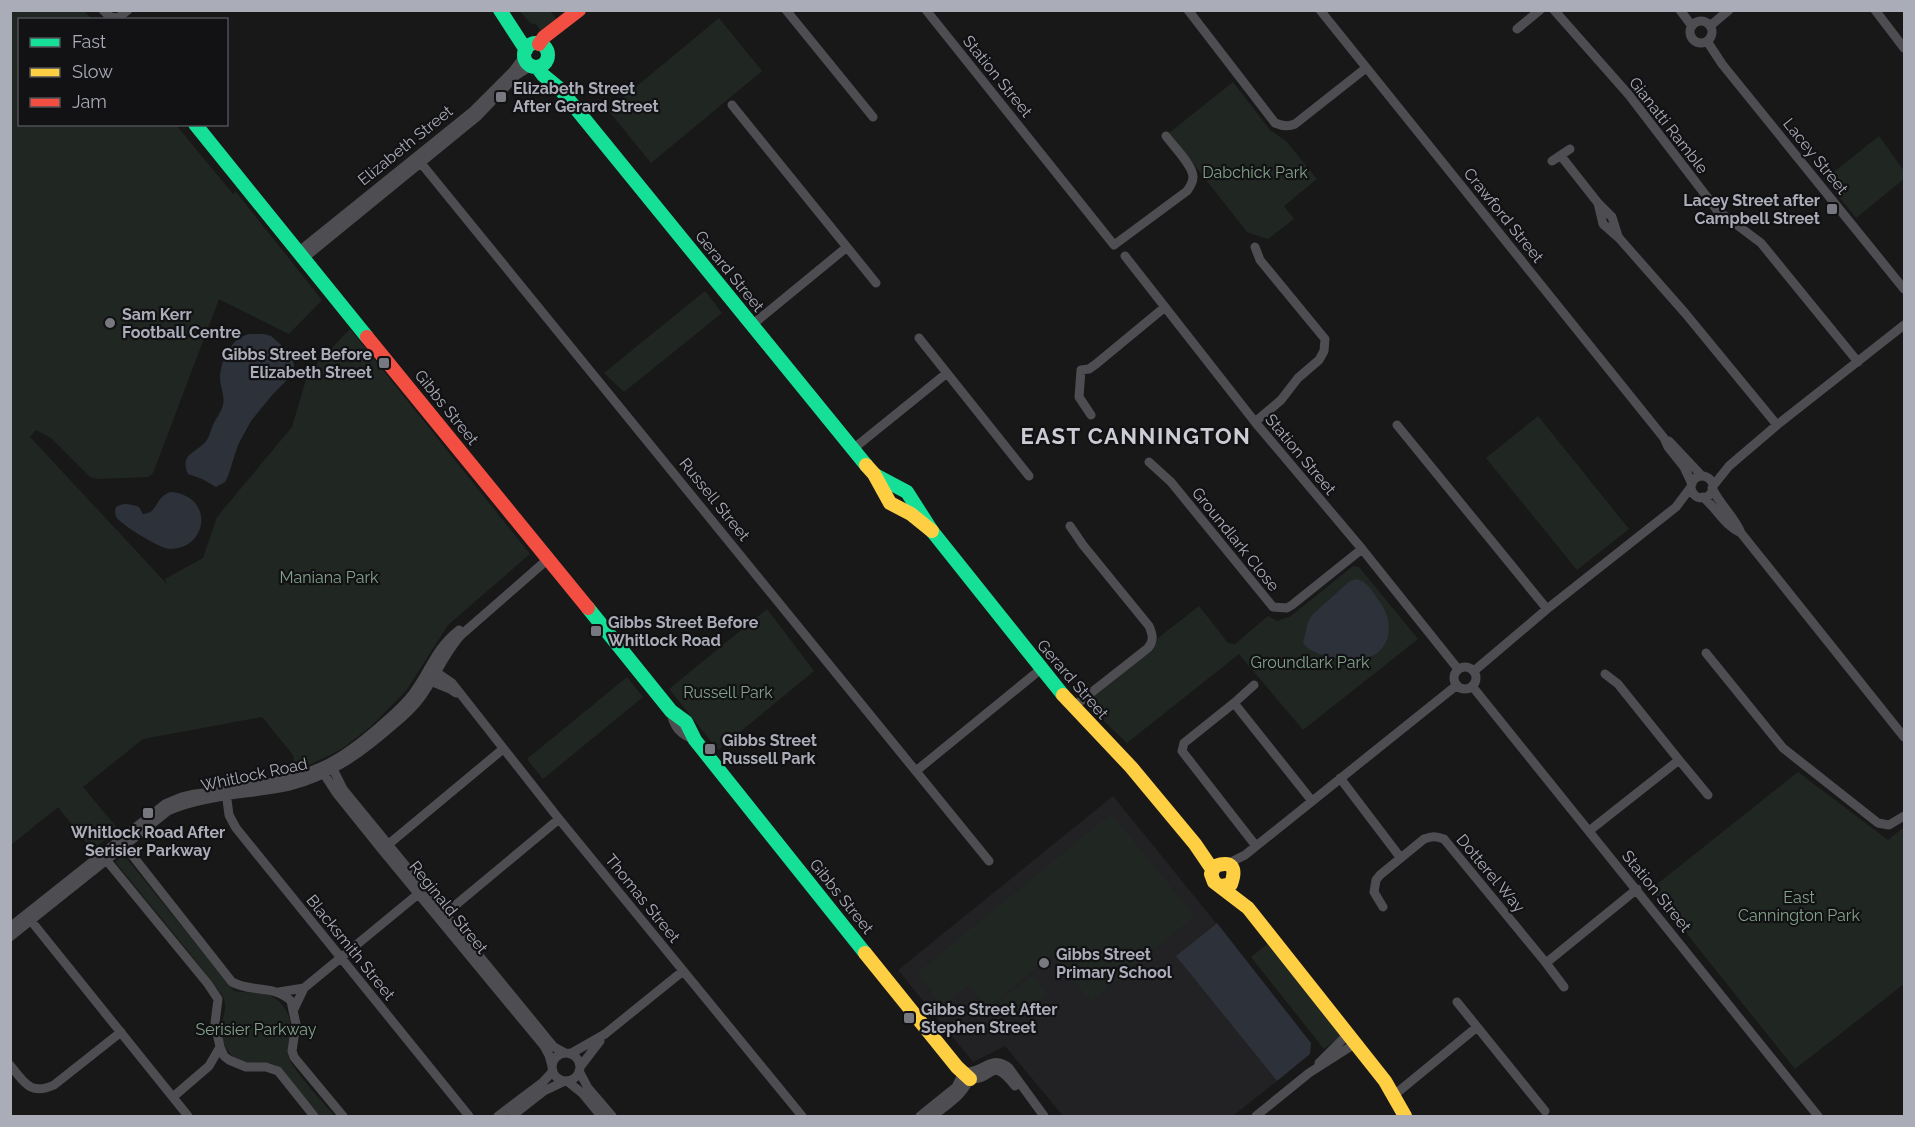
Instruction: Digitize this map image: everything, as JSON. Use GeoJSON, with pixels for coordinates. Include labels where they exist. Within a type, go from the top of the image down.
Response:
{"type":"FeatureCollection","features":[{"type":"Feature","properties":{"kind":"street","name":"Gerard Street"},"geometry":{"type":"LineString","coordinates":[[500,10],[536,54],[543,75],[560,89],[874,474],[892,506],[911,514],[932,531]]}},
{"type":"Feature","properties":{"kind":"street","name":"Elizabeth Street"},"geometry":{"type":"LineString","coordinates":[[301,256],[419,160],[478,116],[536,54],[544,37],[579,10]]}},
{"type":"Feature","properties":{"kind":"street"},"geometry":{"type":"LineString","coordinates":[[786,10],[873,117]]}},
{"type":"Feature","properties":{"kind":"street","name":"Station Street"},"geometry":{"type":"LineString","coordinates":[[926,10],[1114,245],[1187,191],[1192,183],[1192,172],[1188,164],[1166,136]]}},
{"type":"Feature","properties":{"kind":"street"},"geometry":{"type":"LineString","coordinates":[[1188,10],[1275,123],[1280,126],[1295,124],[1366,68]]}},
{"type":"Feature","properties":{"kind":"street","name":"Crawford Street"},"geometry":{"type":"LineString","coordinates":[[1320,10],[1665,438],[1703,476]]}},
{"type":"Feature","properties":{"kind":"street"},"geometry":{"type":"LineString","coordinates":[[1516,29],[1540,10]]}},
{"type":"Feature","properties":{"kind":"street","name":"Gianatti Ramble"},"geometry":{"type":"LineString","coordinates":[[1554,10],[1629,95],[1717,210],[1761,243],[1857,362]]}},
{"type":"Feature","properties":{"kind":"street"},"geometry":{"type":"LineString","coordinates":[[1680,10],[1692,26]]}},
{"type":"Feature","properties":{"kind":"street"},"geometry":{"type":"LineString","coordinates":[[1710,26],[1729,10]]}},
{"type":"Feature","properties":{"kind":"street"},"geometry":{"type":"LineString","coordinates":[[1875,10],[1905,48]]}},
{"type":"Feature","properties":{"kind":"street"},"geometry":{"type":"LineString","coordinates":[[1699,21],[1704,22],[1710,26],[1711,37],[1701,43],[1696,41],[1690,32],[1692,26],[1699,21]]}},
{"type":"Feature","properties":{"kind":"street","name":"Lacey Street"},"geometry":{"type":"LineString","coordinates":[[1707,41],[1722,64],[1905,289]]}},
{"type":"Feature","properties":{"kind":"street"},"geometry":{"type":"LineString","coordinates":[[732,105],[876,283]]}},
{"type":"Feature","properties":{"kind":"street","name":"Gibbs Street"},"geometry":{"type":"LineString","coordinates":[[197,126],[671,711],[690,726],[695,740],[968,1075]]}},
{"type":"Feature","properties":{"kind":"street"},"geometry":{"type":"LineString","coordinates":[[1570,149],[1556,159],[1598,203],[1603,225],[1619,238],[1685,313],[1777,425]]}},
{"type":"Feature","properties":{"kind":"street","name":"Russell Street"},"geometry":{"type":"LineString","coordinates":[[419,160],[989,861]]}},
{"type":"Feature","properties":{"kind":"street"},"geometry":{"type":"LineString","coordinates":[[752,325],[847,247]]}},
{"type":"Feature","properties":{"kind":"street"},"geometry":{"type":"LineString","coordinates":[[1255,247],[1260,261],[1325,339],[1324,351],[1319,360],[1298,378],[1281,400],[1255,422]]}},
{"type":"Feature","properties":{"kind":"street","name":"Station Street"},"geometry":{"type":"LineString","coordinates":[[1125,256],[1255,422],[1362,549],[1458,669]]}},
{"type":"Feature","properties":{"kind":"street"},"geometry":{"type":"LineString","coordinates":[[1091,415],[1079,397],[1080,370],[1089,369],[1096,364],[1165,307]]}},
{"type":"Feature","properties":{"kind":"street"},"geometry":{"type":"LineString","coordinates":[[1474,671],[1547,609],[1676,507],[1710,494],[1729,466],[1777,425],[1905,325]]}},
{"type":"Feature","properties":{"kind":"street"},"geometry":{"type":"LineString","coordinates":[[919,338],[1029,476]]}},
{"type":"Feature","properties":{"kind":"street"},"geometry":{"type":"LineString","coordinates":[[853,450],[947,373]]}},
{"type":"Feature","properties":{"kind":"street"},"geometry":{"type":"LineString","coordinates":[[1397,425],[1547,609]]}},
{"type":"Feature","properties":{"kind":"street","name":"Crawford Street"},"geometry":{"type":"LineString","coordinates":[[1665,438],[1691,485]]}},
{"type":"Feature","properties":{"kind":"street","name":"Groundlark Close"},"geometry":{"type":"LineString","coordinates":[[1149,462],[1171,482],[1273,607],[1287,608],[1292,605],[1362,549]]}},
{"type":"Feature","properties":{"kind":"street"},"geometry":{"type":"LineString","coordinates":[[1676,507],[1696,478],[1729,466]]}},
{"type":"Feature","properties":{"kind":"street","name":"Gerard Street"},"geometry":{"type":"LineString","coordinates":[[874,474],[907,492],[932,531],[1041,669],[1073,707],[1131,767],[1195,844],[1224,872],[1248,908],[1385,1081],[1405,1116]]}},
{"type":"Feature","properties":{"kind":"street"},"geometry":{"type":"LineString","coordinates":[[1703,476],[1710,479],[1721,505],[1737,524],[1741,533],[1905,737]]}},
{"type":"Feature","properties":{"kind":"street"},"geometry":{"type":"LineString","coordinates":[[1691,485],[1694,494],[1702,497],[1730,526],[1741,533]]}},
{"type":"Feature","properties":{"kind":"street"},"geometry":{"type":"LineString","coordinates":[[1070,526],[1149,626],[1153,637],[1152,644],[1148,648],[1073,707]]}},
{"type":"Feature","properties":{"kind":"street","name":"Whitlock Road"},"geometry":{"type":"LineString","coordinates":[[10,936],[28,918],[123,841],[168,810],[226,793],[290,786],[327,768],[400,709],[427,680],[440,648],[448,638],[479,617],[548,559]]}},
{"type":"Feature","properties":{"kind":"street"},"geometry":{"type":"LineString","coordinates":[[1706,653],[1783,748],[1878,823],[1889,825],[1905,816]]}},
{"type":"Feature","properties":{"kind":"street"},"geometry":{"type":"LineString","coordinates":[[1464,666],[1474,671],[1476,676],[1472,686],[1467,689],[1456,685],[1454,674],[1458,669],[1464,666]]}},
{"type":"Feature","properties":{"kind":"street"},"geometry":{"type":"LineString","coordinates":[[916,771],[1041,669]]}},
{"type":"Feature","properties":{"kind":"street","name":"Thomas Street"},"geometry":{"type":"LineString","coordinates":[[432,670],[452,683],[559,819],[802,1116]]}},
{"type":"Feature","properties":{"kind":"street"},"geometry":{"type":"LineString","coordinates":[[1605,674],[1618,684],[1708,795]]}},
{"type":"Feature","properties":{"kind":"street","name":"Thomas Street"},"geometry":{"type":"LineString","coordinates":[[427,680],[450,689],[463,698]]}},
{"type":"Feature","properties":{"kind":"street"},"geometry":{"type":"LineString","coordinates":[[1254,685],[1184,743],[1182,751],[1256,846]]}},
{"type":"Feature","properties":{"kind":"street"},"geometry":{"type":"LineString","coordinates":[[1224,872],[1456,685]]}},
{"type":"Feature","properties":{"kind":"street","name":"Station Street"},"geometry":{"type":"LineString","coordinates":[[1472,686],[1818,1116]]}},
{"type":"Feature","properties":{"kind":"street"},"geometry":{"type":"LineString","coordinates":[[1234,703],[1312,801]]}},
{"type":"Feature","properties":{"kind":"street"},"geometry":{"type":"LineString","coordinates":[[385,847],[503,749]]}},
{"type":"Feature","properties":{"kind":"street"},"geometry":{"type":"LineString","coordinates":[[1589,831],[1678,760]]}},
{"type":"Feature","properties":{"kind":"street","name":"Reginald Street"},"geometry":{"type":"LineString","coordinates":[[327,768],[337,794],[385,847],[554,1047],[567,1054]]}},
{"type":"Feature","properties":{"kind":"street"},"geometry":{"type":"LineString","coordinates":[[1340,778],[1400,857]]}},
{"type":"Feature","properties":{"kind":"street","name":"Blacksmith Street"},"geometry":{"type":"LineString","coordinates":[[226,793],[229,815],[236,828],[469,1116]]}},
{"type":"Feature","properties":{"kind":"street"},"geometry":{"type":"LineString","coordinates":[[442,916],[559,819]]}},
{"type":"Feature","properties":{"kind":"street","name":"Dotterel Way"},"geometry":{"type":"LineString","coordinates":[[1383,907],[1374,892],[1376,880],[1380,874],[1424,839],[1430,836],[1444,839],[1564,987]]}},
{"type":"Feature","properties":{"kind":"street"},"geometry":{"type":"LineString","coordinates":[[123,841],[232,982],[242,987],[279,992],[304,988]]}},
{"type":"Feature","properties":{"kind":"street"},"geometry":{"type":"LineString","coordinates":[[104,857],[218,999],[214,1023],[224,1054],[246,1067],[266,1067],[278,1071],[314,1116]]}},
{"type":"Feature","properties":{"kind":"street"},"geometry":{"type":"LineString","coordinates":[[1546,963],[1636,890]]}},
{"type":"Feature","properties":{"kind":"street"},"geometry":{"type":"LineString","coordinates":[[293,1011],[304,988],[422,892]]}},
{"type":"Feature","properties":{"kind":"street","name":"Reginald Street"},"geometry":{"type":"LineString","coordinates":[[442,916],[544,1046],[553,1069]]}},
{"type":"Feature","properties":{"kind":"street"},"geometry":{"type":"LineString","coordinates":[[28,918],[188,1116]]}},
{"type":"Feature","properties":{"kind":"street","name":"Whitlock Road"},"geometry":{"type":"LineString","coordinates":[[10,927],[28,918]]}},
{"type":"Feature","properties":{"kind":"street"},"geometry":{"type":"LineString","coordinates":[[498,1116],[543,1082],[553,1069],[558,1056],[567,1054],[605,1034],[683,971]]}},
{"type":"Feature","properties":{"kind":"street"},"geometry":{"type":"LineString","coordinates":[[279,992],[291,1001],[296,1024],[292,1051],[294,1057],[343,1116]]}},
{"type":"Feature","properties":{"kind":"street"},"geometry":{"type":"LineString","coordinates":[[1457,1002],[1545,1111]]}},
{"type":"Feature","properties":{"kind":"street"},"geometry":{"type":"LineString","coordinates":[[1393,1096],[1477,1027]]}},
{"type":"Feature","properties":{"kind":"street"},"geometry":{"type":"LineString","coordinates":[[10,1065],[28,1086],[37,1090],[46,1089],[121,1032]]}},
{"type":"Feature","properties":{"kind":"street"},"geometry":{"type":"LineString","coordinates":[[512,1116],[544,1091],[574,1078],[605,1034]]}},
{"type":"Feature","properties":{"kind":"street"},"geometry":{"type":"LineString","coordinates":[[1256,1116],[1352,1039]]}},
{"type":"Feature","properties":{"kind":"street"},"geometry":{"type":"LineString","coordinates":[[173,1097],[224,1054]]}},
{"type":"Feature","properties":{"kind":"street"},"geometry":{"type":"LineString","coordinates":[[209,1066],[224,1054]]}},
{"type":"Feature","properties":{"kind":"street"},"geometry":{"type":"LineString","coordinates":[[567,1054],[577,1059],[588,1088],[612,1116]]}},
{"type":"Feature","properties":{"kind":"street"},"geometry":{"type":"LineString","coordinates":[[553,1069],[557,1078],[576,1087],[601,1116]]}},
{"type":"Feature","properties":{"kind":"street"},"geometry":{"type":"LineString","coordinates":[[968,1075],[977,1079],[992,1070],[1003,1072],[1043,1116]]}},
{"type":"Feature","properties":{"kind":"street"},"geometry":{"type":"LineString","coordinates":[[920,1116],[956,1088],[968,1075]]}},
{"type":"Feature","properties":{"kind":"street"},"geometry":{"type":"LineString","coordinates":[[933,1116],[962,1092],[968,1075]]}},
{"type":"Feature","properties":{"kind":"shaded area"},"geometry":{"type":"Polygon","coordinates":[[[249,334],[271,336],[289,352],[294,366],[286,381],[251,421],[238,445],[225,482],[216,487],[188,474],[186,461],[191,453],[208,438],[222,408],[220,377],[225,357],[237,340],[249,334]]]}},
{"type":"Feature","properties":{"kind":"shaded area"},"geometry":{"type":"Polygon","coordinates":[[[171,492],[185,496],[195,503],[200,512],[199,532],[183,547],[170,549],[161,546],[132,530],[115,514],[116,507],[124,504],[139,507],[143,514],[148,513],[162,497],[171,492]]]}},
{"type":"Feature","properties":{"kind":"shaded area"},"geometry":{"type":"Polygon","coordinates":[[[1357,579],[1369,587],[1386,614],[1389,628],[1382,649],[1369,657],[1349,659],[1327,656],[1308,648],[1303,643],[1308,622],[1313,614],[1350,581],[1357,579]]]}},
{"type":"Feature","properties":{"kind":"shaded area","name":"Gibbs Street Primary School"},"geometry":{"type":"Polygon","coordinates":[[[1113,796],[1216,923],[1177,956],[1277,1081],[1233,1116],[1063,1116],[1005,1046],[973,1062],[898,970],[1113,796]]]}},
{"type":"Feature","properties":{"kind":"shaded area"},"geometry":{"type":"Polygon","coordinates":[[[1217,923],[1311,1043],[1310,1054],[1277,1081],[1176,956],[1217,923]]]}},
{"type":"Feature","properties":{"kind":"green space","name":"Maniana Park"},"geometry":{"type":"Polygon","coordinates":[[[10,11],[84,11],[91,18],[18,18],[18,126],[177,126],[233,194],[236,192],[322,300],[289,334],[219,299],[153,473],[148,477],[98,479],[90,477],[51,438],[36,430],[30,437],[167,584],[165,579],[203,558],[217,517],[292,427],[308,373],[350,329],[530,554],[448,625],[406,691],[370,727],[343,748],[311,764],[295,767],[293,755],[262,717],[143,739],[83,787],[118,829],[92,850],[58,807],[11,845],[10,11]]]}},
{"type":"Feature","properties":{"kind":"green space"},"geometry":{"type":"Polygon","coordinates":[[[520,11],[550,11],[556,19],[541,32],[537,25],[530,23],[520,11]]]}},
{"type":"Feature","properties":{"kind":"green space"},"geometry":{"type":"Polygon","coordinates":[[[719,18],[762,71],[651,163],[608,110],[719,18]]]}},
{"type":"Feature","properties":{"kind":"green space","name":"Dabchick Park"},"geometry":{"type":"Polygon","coordinates":[[[1233,82],[1270,130],[1286,141],[1317,179],[1284,206],[1294,219],[1268,239],[1247,232],[1169,133],[1233,82]]]}},
{"type":"Feature","properties":{"kind":"green space"},"geometry":{"type":"Polygon","coordinates":[[[1879,136],[1904,171],[1904,179],[1856,218],[1825,179],[1879,136]]]}},
{"type":"Feature","properties":{"kind":"green space"},"geometry":{"type":"Polygon","coordinates":[[[705,291],[722,313],[624,392],[604,373],[705,291]]]}},
{"type":"Feature","properties":{"kind":"green space"},"geometry":{"type":"Polygon","coordinates":[[[1538,416],[1629,529],[1577,570],[1486,458],[1538,416]]]}},
{"type":"Feature","properties":{"kind":"green space","name":"Groundlark Park"},"geometry":{"type":"Polygon","coordinates":[[[1353,566],[1359,567],[1418,639],[1303,730],[1239,654],[1127,743],[1087,705],[1089,699],[1156,644],[1158,638],[1199,606],[1228,643],[1235,644],[1268,616],[1277,621],[1291,616],[1353,566]]]}},
{"type":"Feature","properties":{"kind":"green space","name":"Russell Park"},"geometry":{"type":"Polygon","coordinates":[[[767,609],[814,671],[718,750],[669,689],[767,609]]]}},
{"type":"Feature","properties":{"kind":"green space"},"geometry":{"type":"Polygon","coordinates":[[[627,677],[643,697],[543,779],[527,759],[627,677]]]}},
{"type":"Feature","properties":{"kind":"green space","name":"East Cannington Park"},"geometry":{"type":"Polygon","coordinates":[[[1798,772],[1888,840],[1904,827],[1904,984],[1795,1069],[1651,889],[1798,772]]]}},
{"type":"Feature","properties":{"kind":"green space"},"geometry":{"type":"Polygon","coordinates":[[[1111,814],[1195,916],[1091,1001],[1052,955],[987,1008],[969,985],[943,1006],[917,973],[1111,814]]]}},
{"type":"Feature","properties":{"kind":"green space","name":"Serisier Parkway"},"geometry":{"type":"Polygon","coordinates":[[[124,855],[234,991],[262,993],[274,998],[283,1006],[289,1017],[291,1030],[288,1051],[291,1063],[335,1116],[320,1116],[279,1067],[273,1064],[239,1061],[226,1048],[221,1034],[225,1010],[224,999],[115,862],[124,855]]]}},
{"type":"Feature","properties":{"kind":"green space"},"geometry":{"type":"Polygon","coordinates":[[[1270,942],[1343,1034],[1324,1049],[1251,957],[1270,942]]]}},
{"type":"Feature","properties":{"kind":"green space"},"geometry":{"type":"Polygon","coordinates":[[[1033,975],[1047,994],[1013,1021],[999,1002],[1033,975]]]}},
{"type":"Feature","properties":{"kind":"traffic: fast"},"geometry":{"type":"LineString","coordinates":[[500,10],[526,50]]}},
{"type":"Feature","properties":{"kind":"traffic: fast"},"geometry":{"type":"LineString","coordinates":[[536,43],[544,47],[548,55],[544,63],[536,67],[528,63],[524,55],[528,47],[536,43]]}},
{"type":"Feature","properties":{"kind":"traffic: fast"},"geometry":{"type":"LineString","coordinates":[[537,67],[560,89],[866,465]]}},
{"type":"Feature","properties":{"kind":"traffic: fast"},"geometry":{"type":"LineString","coordinates":[[197,126],[367,337]]}},
{"type":"Feature","properties":{"kind":"traffic: fast"},"geometry":{"type":"LineString","coordinates":[[875,475],[907,492],[932,531],[1063,695]]}},
{"type":"Feature","properties":{"kind":"traffic: fast"},"geometry":{"type":"LineString","coordinates":[[588,608],[671,711],[686,722],[695,740],[865,953]]}},
{"type":"Feature","properties":{"kind":"traffic: slow"},"geometry":{"type":"LineString","coordinates":[[866,465],[874,474],[890,503],[911,514],[932,531]]}},
{"type":"Feature","properties":{"kind":"traffic: slow"},"geometry":{"type":"LineString","coordinates":[[1063,695],[1131,767],[1195,844],[1212,869]]}},
{"type":"Feature","properties":{"kind":"traffic: slow"},"geometry":{"type":"LineString","coordinates":[[1221,886],[1231,884],[1233,870],[1226,864],[1215,866],[1211,874],[1214,882],[1248,908],[1385,1081],[1405,1116]]}},
{"type":"Feature","properties":{"kind":"traffic: slow"},"geometry":{"type":"LineString","coordinates":[[865,953],[957,1067],[970,1079]]}},
{"type":"Feature","properties":{"kind":"traffic: jam"},"geometry":{"type":"LineString","coordinates":[[539,44],[544,37],[579,10]]}},
{"type":"Feature","properties":{"kind":"traffic: jam"},"geometry":{"type":"LineString","coordinates":[[367,337],[588,608]]}},
{"type":"Feature","properties":{"kind":"place","name":"Elizabeth Street After Gerard Street"},"geometry":{"type":"Point","coordinates":[501,97]}},
{"type":"Feature","properties":{"kind":"place","name":"Lacey Street after Campbell Street"},"geometry":{"type":"Point","coordinates":[1832,209]}},
{"type":"Feature","properties":{"kind":"place","name":"Sam Kerr Football Centre"},"geometry":{"type":"Point","coordinates":[110,323]}},
{"type":"Feature","properties":{"kind":"place","name":"Gibbs Street Before Elizabeth Street"},"geometry":{"type":"Point","coordinates":[384,363]}},
{"type":"Feature","properties":{"kind":"place","name":"Gibbs Street Before Whitlock Road"},"geometry":{"type":"Point","coordinates":[596,631]}},
{"type":"Feature","properties":{"kind":"place","name":"Gibbs Street Russell Park"},"geometry":{"type":"Point","coordinates":[710,749]}},
{"type":"Feature","properties":{"kind":"place","name":"Whitlock Road After Serisier Parkway"},"geometry":{"type":"Point","coordinates":[148,813]}},
{"type":"Feature","properties":{"kind":"place","name":"Gibbs Street Primary School"},"geometry":{"type":"Point","coordinates":[1044,963]}},
{"type":"Feature","properties":{"kind":"place","name":"Gibbs Street After Stephen Street"},"geometry":{"type":"Point","coordinates":[909,1018]}},
{"type":"Feature","properties":{"kind":"district","name":"EAST CANNINGTON"},"geometry":{"type":"Point","coordinates":[1136,436]}}]}
